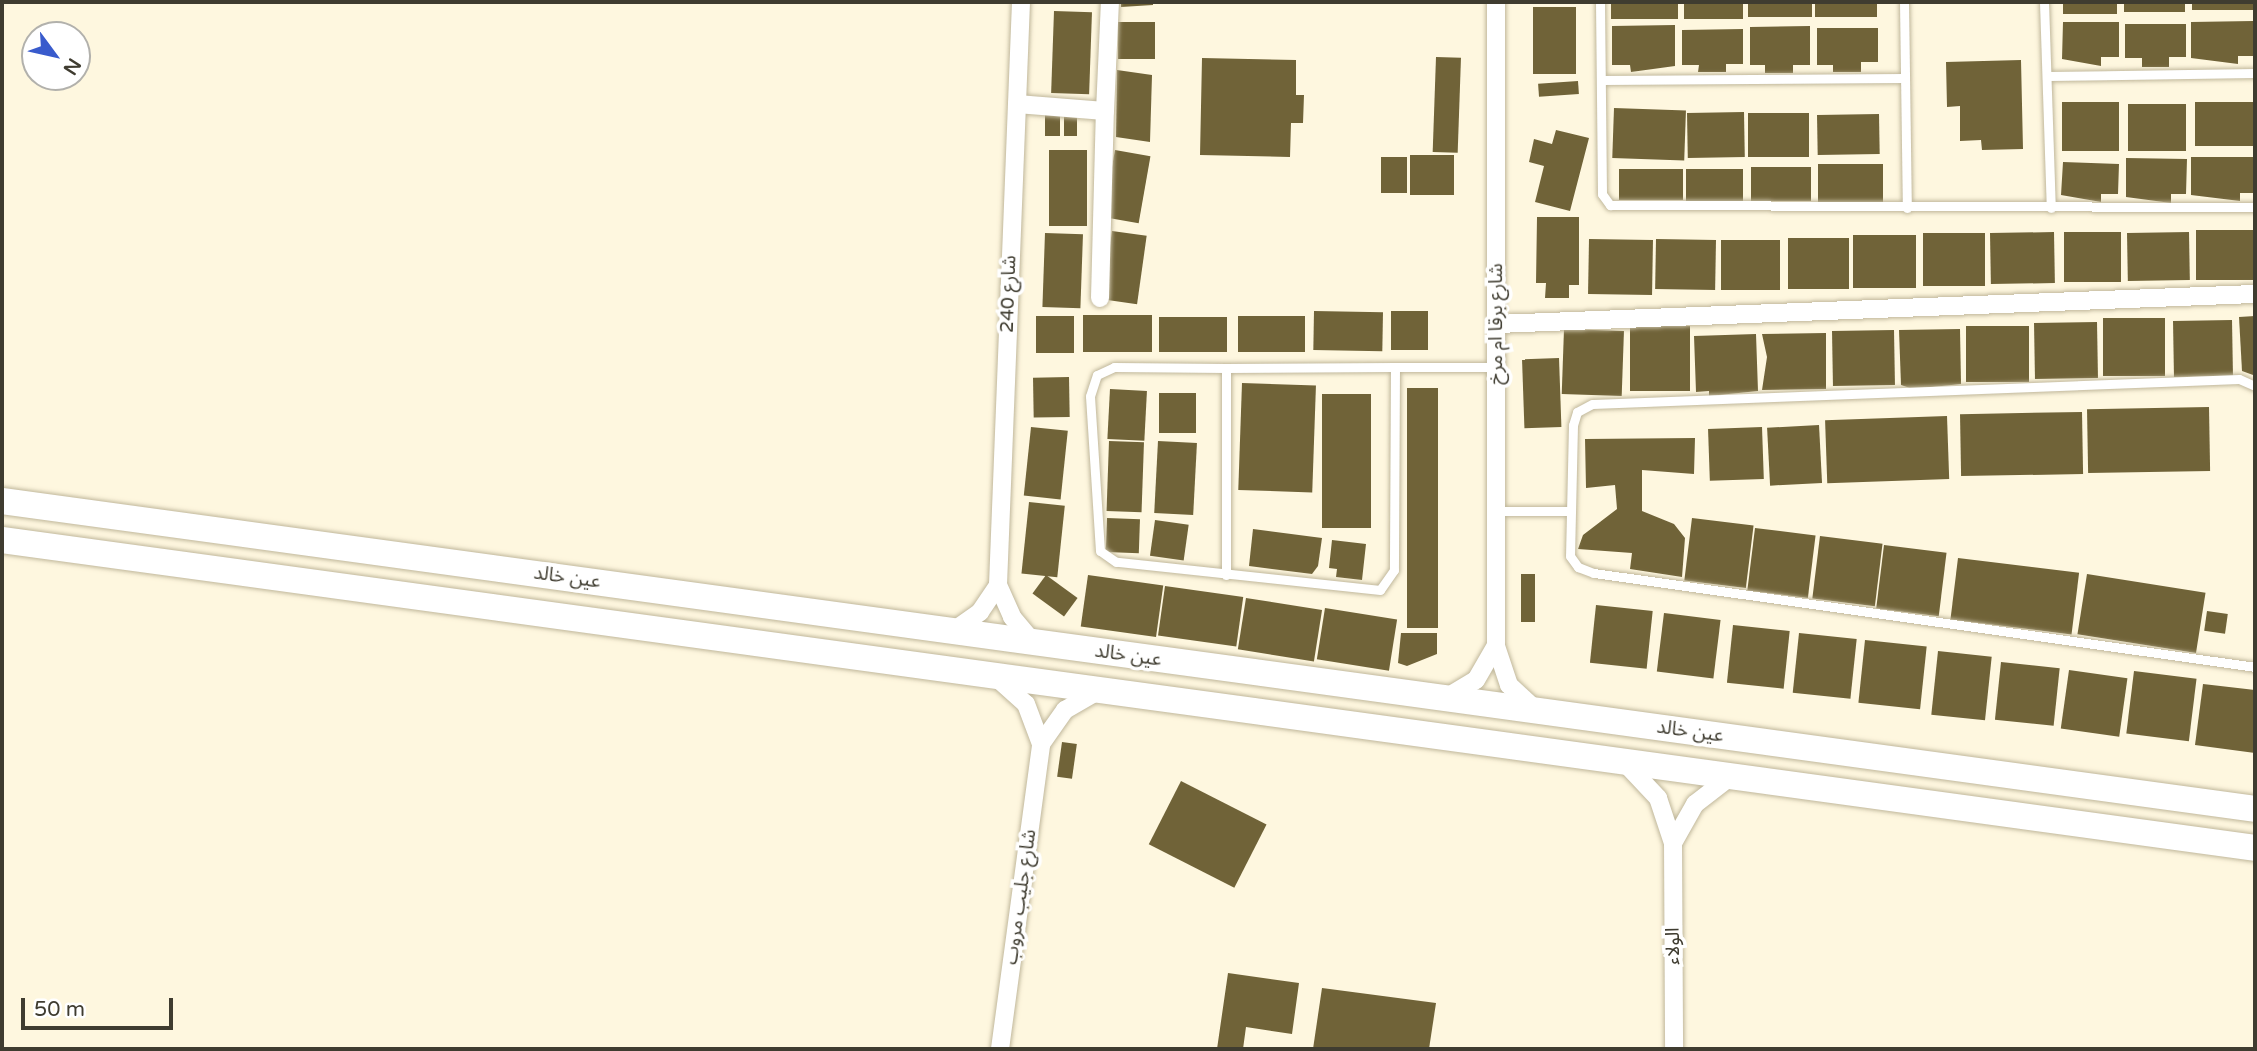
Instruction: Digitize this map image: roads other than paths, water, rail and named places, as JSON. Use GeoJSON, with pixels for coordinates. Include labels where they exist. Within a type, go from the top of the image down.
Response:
{"type":"FeatureCollection","features":[{"type":"Feature","properties":{"kind":"street","name":"شارع 240"},"geometry":{"type":"LineString","coordinates":[[1021,2],[998,585],[1012,617],[1035,644]]}},
{"type":"Feature","properties":{"kind":"street"},"geometry":{"type":"LineString","coordinates":[[1100,298],[1110,2]]}},
{"type":"Feature","properties":{"kind":"street","name":"شارع برقا ام مرخ"},"geometry":{"type":"LineString","coordinates":[[1496,2],[1496,646],[1509,685],[1540,712]]}},
{"type":"Feature","properties":{"kind":"street"},"geometry":{"type":"LineString","coordinates":[[1017,104],[1105,111]]}},
{"type":"Feature","properties":{"kind":"street"},"geometry":{"type":"LineString","coordinates":[[1497,324],[2255,294]]}},
{"type":"Feature","properties":{"kind":"street","name":"عين خالد"},"geometry":{"type":"LineString","coordinates":[[2,501],[1442,700],[2255,809]]}},
{"type":"Feature","properties":{"kind":"street","name":"عين خالد"},"geometry":{"type":"LineString","coordinates":[[2,540],[2255,848]]}},
{"type":"Feature","properties":{"kind":"street"},"geometry":{"type":"LineString","coordinates":[[953,631],[980,612],[998,585]]}},
{"type":"Feature","properties":{"kind":"street"},"geometry":{"type":"LineString","coordinates":[[1442,700],[1476,680],[1496,646]]}},
{"type":"Feature","properties":{"kind":"street","name":"شارع جليب مروب"},"geometry":{"type":"LineString","coordinates":[[994,676],[1026,704],[1041,744]]}},
{"type":"Feature","properties":{"kind":"street","name":"شارع جليب مروب"},"geometry":{"type":"LineString","coordinates":[[1000,1049],[1041,744],[1065,710],[1101,690]]}},
{"type":"Feature","properties":{"kind":"street","name":"الولاء"},"geometry":{"type":"LineString","coordinates":[[1626,764],[1658,798],[1673,843],[1674,1049]]}},
{"type":"Feature","properties":{"kind":"street","name":"الولاء"},"geometry":{"type":"LineString","coordinates":[[1673,843],[1695,804],[1730,777]]}},
{"type":"Feature","properties":{"kind":"lane"},"geometry":{"type":"LineString","coordinates":[[1600,2],[1602,194],[1610,205],[2255,207]]}},
{"type":"Feature","properties":{"kind":"lane"},"geometry":{"type":"LineString","coordinates":[[1903,2],[1907,208]]}},
{"type":"Feature","properties":{"kind":"lane"},"geometry":{"type":"LineString","coordinates":[[2044,2],[2051,208]]}},
{"type":"Feature","properties":{"kind":"lane"},"geometry":{"type":"LineString","coordinates":[[2048,76],[2255,73]]}},
{"type":"Feature","properties":{"kind":"lane"},"geometry":{"type":"LineString","coordinates":[[1601,80],[1905,78]]}},
{"type":"Feature","properties":{"kind":"lane"},"geometry":{"type":"LineString","coordinates":[[1395,367],[1394,570],[1387,585],[1373,592],[1116,562],[1100,551],[1090,396],[1097,375],[1114,367],[1226,368],[1395,367],[1497,367]]}},
{"type":"Feature","properties":{"kind":"lane"},"geometry":{"type":"LineString","coordinates":[[1226,368],[1226,575]]}},
{"type":"Feature","properties":{"kind":"lane"},"geometry":{"type":"LineString","coordinates":[[2255,386],[2239,379],[1592,404],[1577,412],[1573,425],[1570,556],[1578,567],[1594,573],[2255,667]]}},
{"type":"Feature","properties":{"kind":"lane"},"geometry":{"type":"LineString","coordinates":[[1495,511],[1571,511]]}}]}
